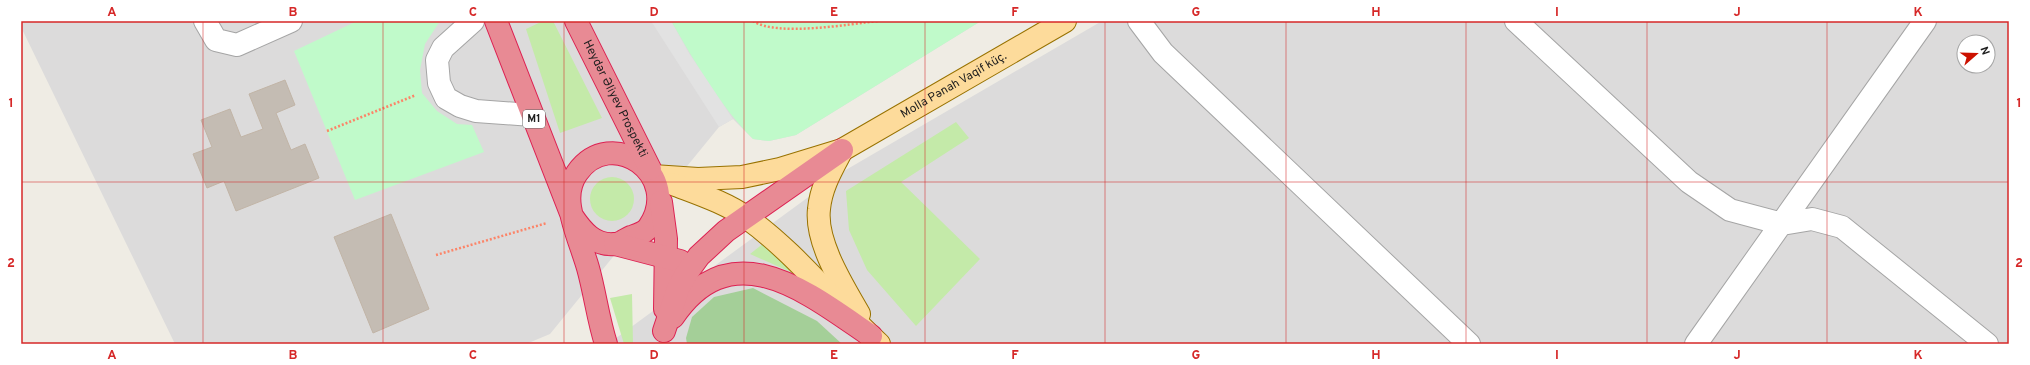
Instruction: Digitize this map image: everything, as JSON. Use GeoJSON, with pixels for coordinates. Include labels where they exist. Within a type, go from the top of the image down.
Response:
{"type":"FeatureCollection","features":[{"type":"Feature","properties":{"kind":"highway","name":"M1"},"geometry":{"type":"LineString","coordinates":[[496,21],[572,216],[588,267],[606,344]]}},
{"type":"Feature","properties":{"kind":"highway","name":"Heydər Əliyev Prospekti"},"geometry":{"type":"LineString","coordinates":[[576,21],[656,183],[664,214],[666,257],[664,338]]}},
{"type":"Feature","properties":{"kind":"highway"},"geometry":{"type":"LineString","coordinates":[[664,338],[678,289],[692,265],[712,242],[842,150]]}},
{"type":"Feature","properties":{"kind":"highway"},"geometry":{"type":"LineString","coordinates":[[615,244],[647,230],[655,218],[659,204],[656,183],[644,165],[629,156],[613,153],[596,156],[582,166],[572,180],[568,196],[572,216],[583,232],[598,242],[615,244],[692,265],[732,274]]}},
{"type":"Feature","properties":{"kind":"highway"},"geometry":{"type":"LineString","coordinates":[[664,338],[680,307],[697,290],[715,280],[732,274],[749,272],[768,276],[791,286],[827,306],[875,340]]}},
{"type":"Feature","properties":{"kind":"main road","name":"Molla Pənah Vaqif küç."},"geometry":{"type":"LineString","coordinates":[[656,183],[742,177],[780,169],[842,150],[1065,21]]}},
{"type":"Feature","properties":{"kind":"main road"},"geometry":{"type":"LineString","coordinates":[[842,150],[826,181],[818,210],[821,231],[829,257],[875,340]]}},
{"type":"Feature","properties":{"kind":"main road"},"geometry":{"type":"LineString","coordinates":[[656,183],[701,195],[746,217],[780,243],[875,340]]}},
{"type":"Feature","properties":{"kind":"street"},"geometry":{"type":"LineString","coordinates":[[205,21],[216,40],[236,45],[291,21]]}},
{"type":"Feature","properties":{"kind":"street"},"geometry":{"type":"LineString","coordinates":[[473,21],[443,48],[437,60],[439,83],[446,98],[460,106],[476,110],[532,115]]}},
{"type":"Feature","properties":{"kind":"street"},"geometry":{"type":"LineString","coordinates":[[1139,21],[1163,53],[1469,344]]}},
{"type":"Feature","properties":{"kind":"street"},"geometry":{"type":"LineString","coordinates":[[1516,21],[1689,182],[1730,210],[1782,224],[1812,219],[1842,227],[1987,344]]}},
{"type":"Feature","properties":{"kind":"street"},"geometry":{"type":"LineString","coordinates":[[1696,344],[1925,21]]}},
{"type":"Feature","properties":{"kind":"path"},"geometry":{"type":"LineString","coordinates":[[753,21],[760,26],[788,29],[879,21]]}},
{"type":"Feature","properties":{"kind":"path"},"geometry":{"type":"LineString","coordinates":[[327,131],[422,93]]}},
{"type":"Feature","properties":{"kind":"path"},"geometry":{"type":"LineString","coordinates":[[436,255],[572,216]]}},
{"type":"Feature","properties":{"kind":"shaded area"},"geometry":{"type":"Polygon","coordinates":[[[21,21],[981,21],[796,135],[769,141],[753,139],[733,119],[719,127],[550,334],[526,344],[175,344],[21,27],[21,21]]]}},
{"type":"Feature","properties":{"kind":"shaded area"},"geometry":{"type":"Polygon","coordinates":[[[651,21],[671,21],[689,53],[733,119],[719,127],[651,21]]]}},
{"type":"Feature","properties":{"kind":"shaded area"},"geometry":{"type":"Polygon","coordinates":[[[1102,21],[2009,21],[2009,344],[608,344],[844,171],[1102,21]]]}},
{"type":"Feature","properties":{"kind":"green space"},"geometry":{"type":"Polygon","coordinates":[[[357,21],[440,21],[425,44],[420,70],[422,93],[437,111],[457,124],[472,125],[484,152],[355,200],[294,51],[357,21]]]}},
{"type":"Feature","properties":{"kind":"green space"},"geometry":{"type":"Polygon","coordinates":[[[543,21],[553,21],[602,118],[560,133],[526,29],[543,21]]]}},
{"type":"Feature","properties":{"kind":"green space"},"geometry":{"type":"Polygon","coordinates":[[[671,21],[981,21],[796,135],[769,141],[753,139],[729,112],[708,83],[671,21]]]}},
{"type":"Feature","properties":{"kind":"green space"},"geometry":{"type":"Polygon","coordinates":[[[956,122],[969,138],[901,182],[980,259],[916,326],[867,270],[849,230],[846,191],[956,122]]]}},
{"type":"Feature","properties":{"kind":"green space"},"geometry":{"type":"Polygon","coordinates":[[[612,177],[624,181],[630,187],[634,199],[630,211],[624,217],[612,221],[600,217],[594,211],[590,199],[594,187],[600,181],[612,177]]]}},
{"type":"Feature","properties":{"kind":"green space"},"geometry":{"type":"Polygon","coordinates":[[[764,243],[802,277],[750,254],[764,243]]]}},
{"type":"Feature","properties":{"kind":"green space"},"geometry":{"type":"Polygon","coordinates":[[[753,288],[817,321],[842,344],[687,344],[686,338],[692,317],[714,297],[753,288]]]}},
{"type":"Feature","properties":{"kind":"green space"},"geometry":{"type":"Polygon","coordinates":[[[632,294],[633,344],[624,344],[610,298],[632,294]]]}},
{"type":"Feature","properties":{"kind":"building"},"geometry":{"type":"Polygon","coordinates":[[[285,80],[295,105],[276,113],[291,150],[305,144],[319,178],[236,211],[224,181],[207,188],[193,154],[212,147],[201,120],[230,109],[241,137],[263,129],[249,94],[285,80]]]}},
{"type":"Feature","properties":{"kind":"building"},"geometry":{"type":"Polygon","coordinates":[[[391,214],[429,309],[373,333],[334,237],[391,214]]]}}]}
